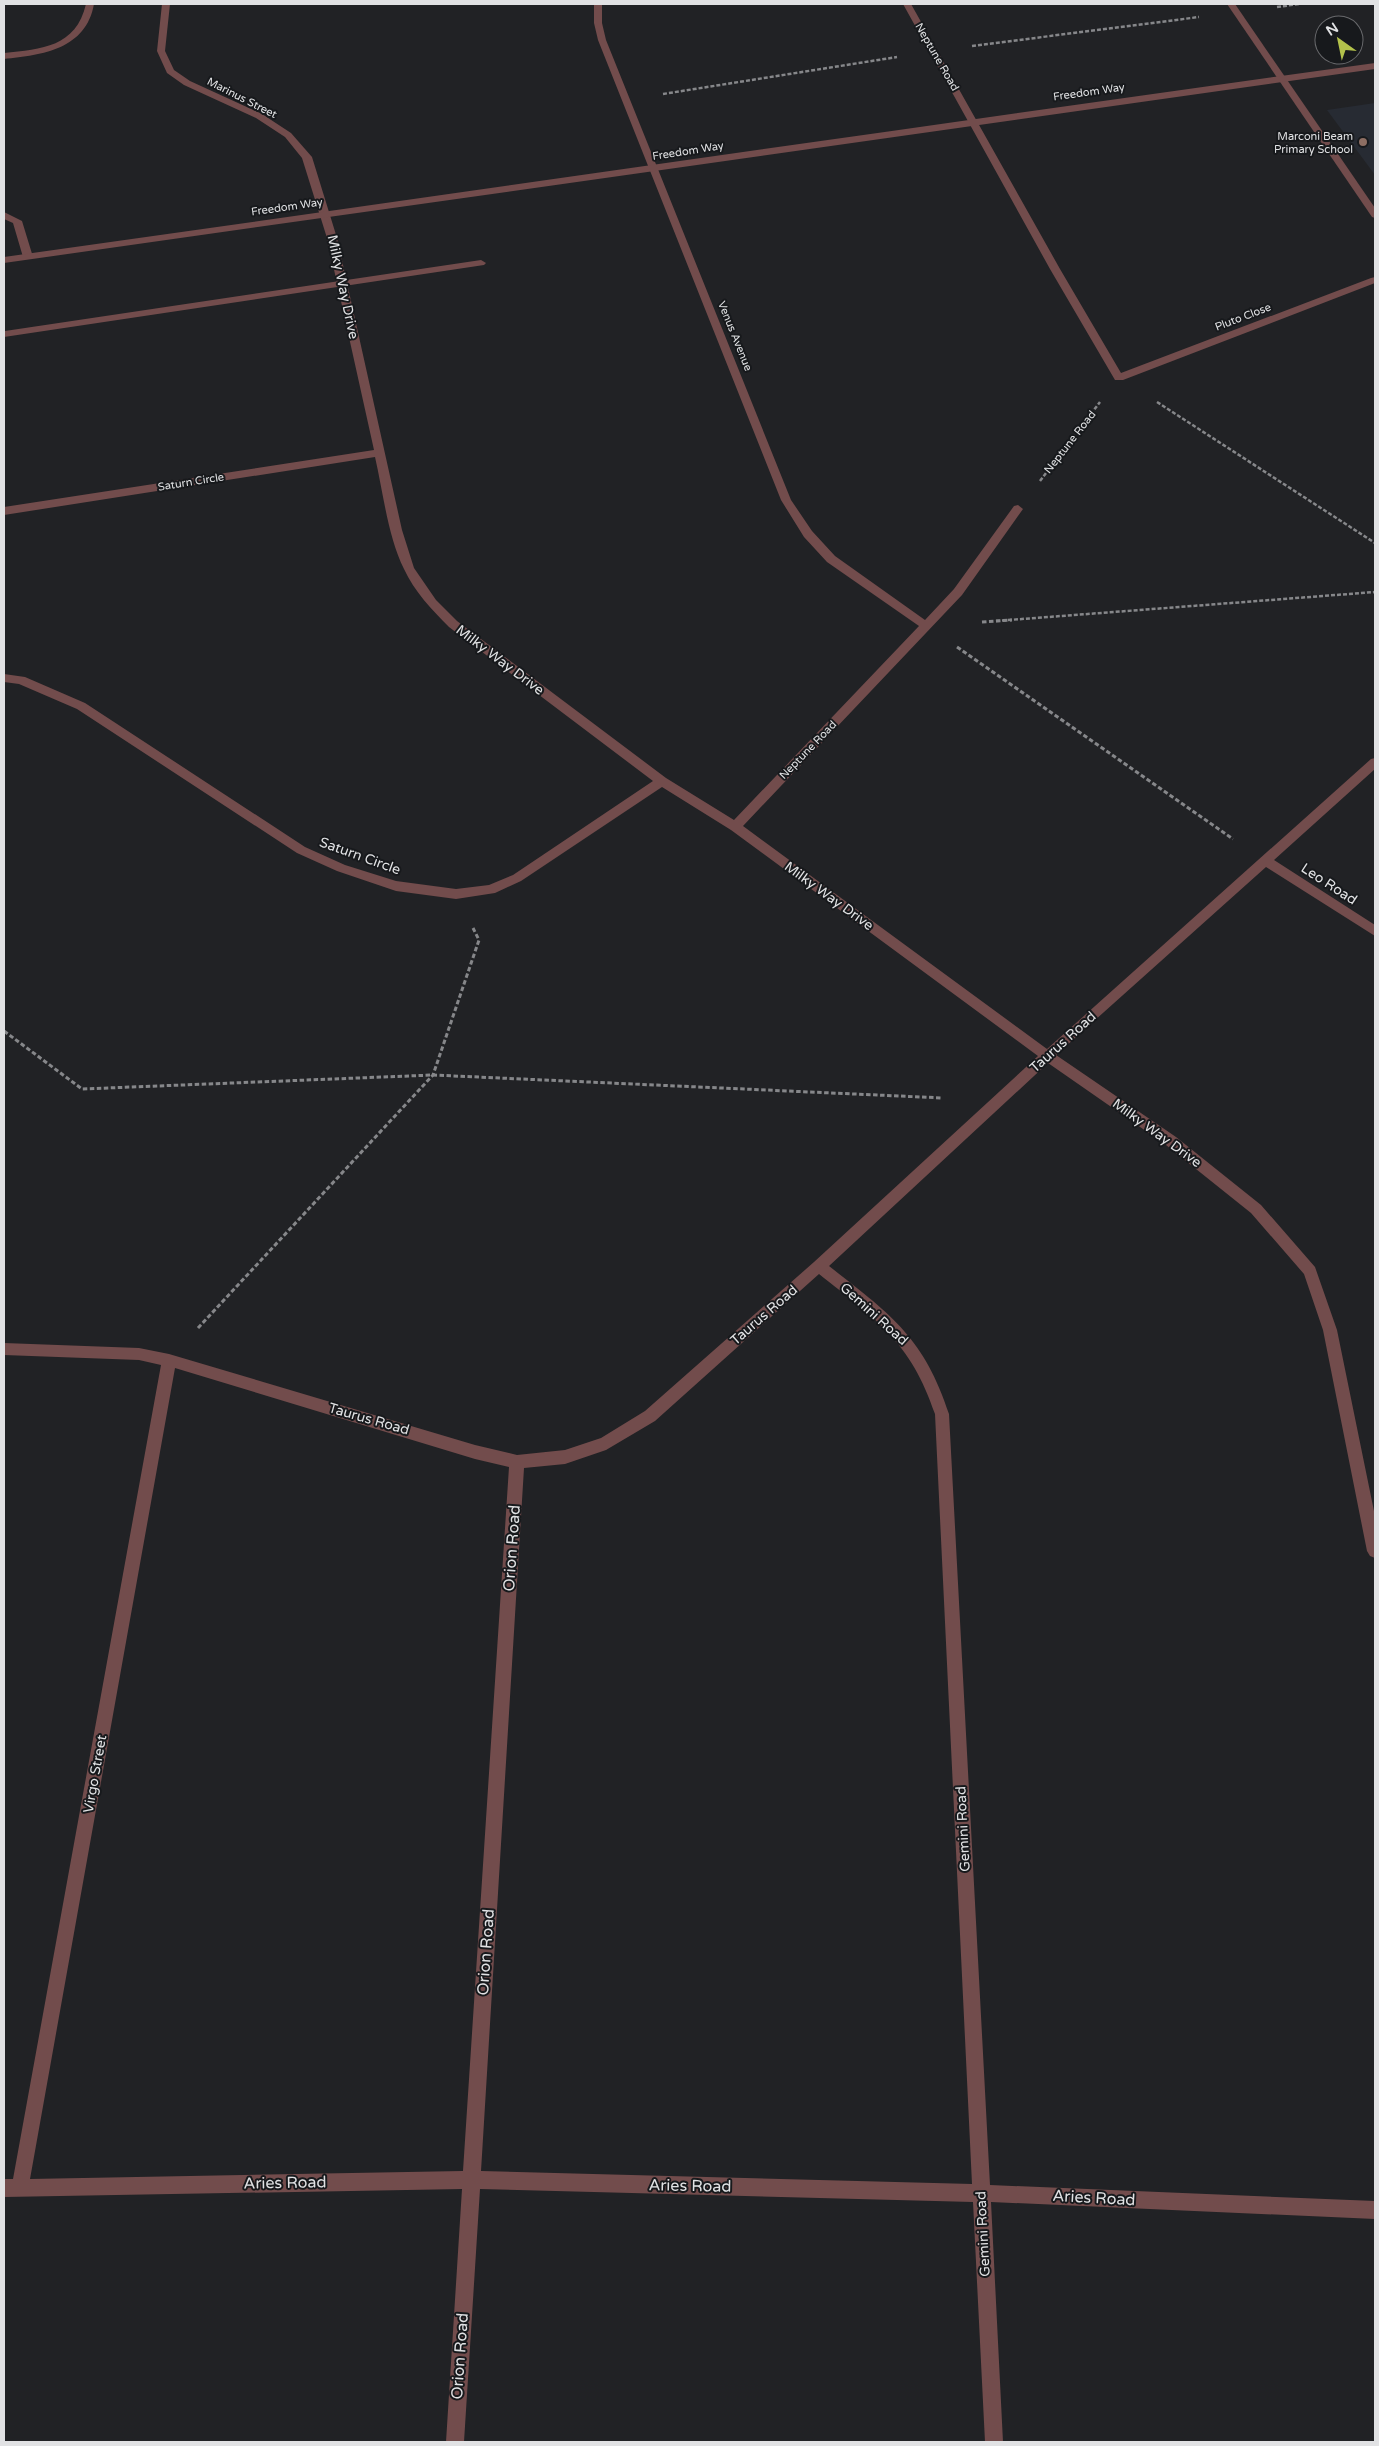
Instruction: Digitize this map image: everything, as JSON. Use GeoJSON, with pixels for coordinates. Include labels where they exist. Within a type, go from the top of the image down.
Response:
{"type":"FeatureCollection","features":[{"type":"Feature","properties":{"kind":"street"},"geometry":{"type":"LineString","coordinates":[[4,56],[35,53],[68,42],[85,24],[90,4]]}},
{"type":"Feature","properties":{"kind":"street","name":"Marinus Street"},"geometry":{"type":"LineString","coordinates":[[166,4],[161,50],[170,71],[186,83],[258,116],[288,135],[307,157],[326,214]]}},
{"type":"Feature","properties":{"kind":"street","name":"Venus Avenue"},"geometry":{"type":"LineString","coordinates":[[598,4],[598,23],[602,40],[786,500],[808,534],[831,559],[926,626]]}},
{"type":"Feature","properties":{"kind":"street","name":"Neptune Road"},"geometry":{"type":"LineString","coordinates":[[907,4],[1055,269],[1119,378]]}},
{"type":"Feature","properties":{"kind":"street"},"geometry":{"type":"LineString","coordinates":[[1231,4],[1375,215]]}},
{"type":"Feature","properties":{"kind":"street","name":"Freedom Way"},"geometry":{"type":"LineString","coordinates":[[4,260],[653,169],[974,121],[1375,66]]}},
{"type":"Feature","properties":{"kind":"street","name":"Milky Way Drive"},"geometry":{"type":"LineString","coordinates":[[326,214],[378,453],[409,569],[432,603],[453,624],[662,781],[735,827],[1047,1056],[1170,1141],[1256,1209],[1310,1271],[1330,1330],[1372,1508],[1375,1551]]}},
{"type":"Feature","properties":{"kind":"street"},"geometry":{"type":"LineString","coordinates":[[4,215],[18,221],[28,257]]}},
{"type":"Feature","properties":{"kind":"street"},"geometry":{"type":"LineString","coordinates":[[5,334],[481,263]]}},
{"type":"Feature","properties":{"kind":"street","name":"Pluto Close"},"geometry":{"type":"LineString","coordinates":[[1119,378],[1375,280]]}},
{"type":"Feature","properties":{"kind":"street","name":"Saturn Circle"},"geometry":{"type":"LineString","coordinates":[[4,510],[378,453]]}},
{"type":"Feature","properties":{"kind":"street","name":"Neptune Road"},"geometry":{"type":"LineString","coordinates":[[735,827],[958,592],[1018,509]]}},
{"type":"Feature","properties":{"kind":"street","name":"Saturn Circle"},"geometry":{"type":"LineString","coordinates":[[4,678],[21,680],[81,706],[301,850],[341,868],[396,886],[456,894],[491,890],[517,878],[662,781]]}},
{"type":"Feature","properties":{"kind":"street","name":"Taurus Road"},"geometry":{"type":"LineString","coordinates":[[4,1349],[139,1354],[169,1360],[475,1452],[517,1462],[565,1457],[606,1443],[650,1416],[819,1266],[1047,1056],[1267,862],[1375,762]]}},
{"type":"Feature","properties":{"kind":"street","name":"Leo Road"},"geometry":{"type":"LineString","coordinates":[[1267,862],[1375,931]]}},
{"type":"Feature","properties":{"kind":"street","name":"Gemini Road"},"geometry":{"type":"LineString","coordinates":[[819,1266],[903,1336],[922,1360],[935,1389],[942,1414],[994,2442]]}},
{"type":"Feature","properties":{"kind":"street","name":"Virgo Street"},"geometry":{"type":"LineString","coordinates":[[12,2188],[169,1360]]}},
{"type":"Feature","properties":{"kind":"street","name":"Orion Road"},"geometry":{"type":"LineString","coordinates":[[455,2442],[517,1462]]}},
{"type":"Feature","properties":{"kind":"street","name":"Aries Road"},"geometry":{"type":"LineString","coordinates":[[12,2188],[472,2180],[981,2193],[1375,2210]]}},
{"type":"Feature","properties":{"kind":"path","name":"Neptune Road"},"geometry":{"type":"LineString","coordinates":[[1018,509],[1119,378]]}},
{"type":"Feature","properties":{"kind":"path"},"geometry":{"type":"LineString","coordinates":[[1119,378],[1375,543]]}},
{"type":"Feature","properties":{"kind":"path"},"geometry":{"type":"LineString","coordinates":[[926,626],[1375,592]]}},
{"type":"Feature","properties":{"kind":"path"},"geometry":{"type":"LineString","coordinates":[[926,626],[1267,862]]}},
{"type":"Feature","properties":{"kind":"path"},"geometry":{"type":"LineString","coordinates":[[169,1360],[433,1075],[479,940],[456,894]]}},
{"type":"Feature","properties":{"kind":"path"},"geometry":{"type":"LineString","coordinates":[[4,1031],[82,1089],[433,1075],[998,1101]]}},
{"type":"Feature","properties":{"kind":"shaded area","name":"Marconi Beam Primary School"},"geometry":{"type":"Polygon","coordinates":[[[1375,103],[1375,175],[1327,110],[1375,103]]]}},
{"type":"Feature","properties":{"kind":"place","name":"Marconi Beam Primary School"},"geometry":{"type":"Point","coordinates":[1363,142]}}]}
